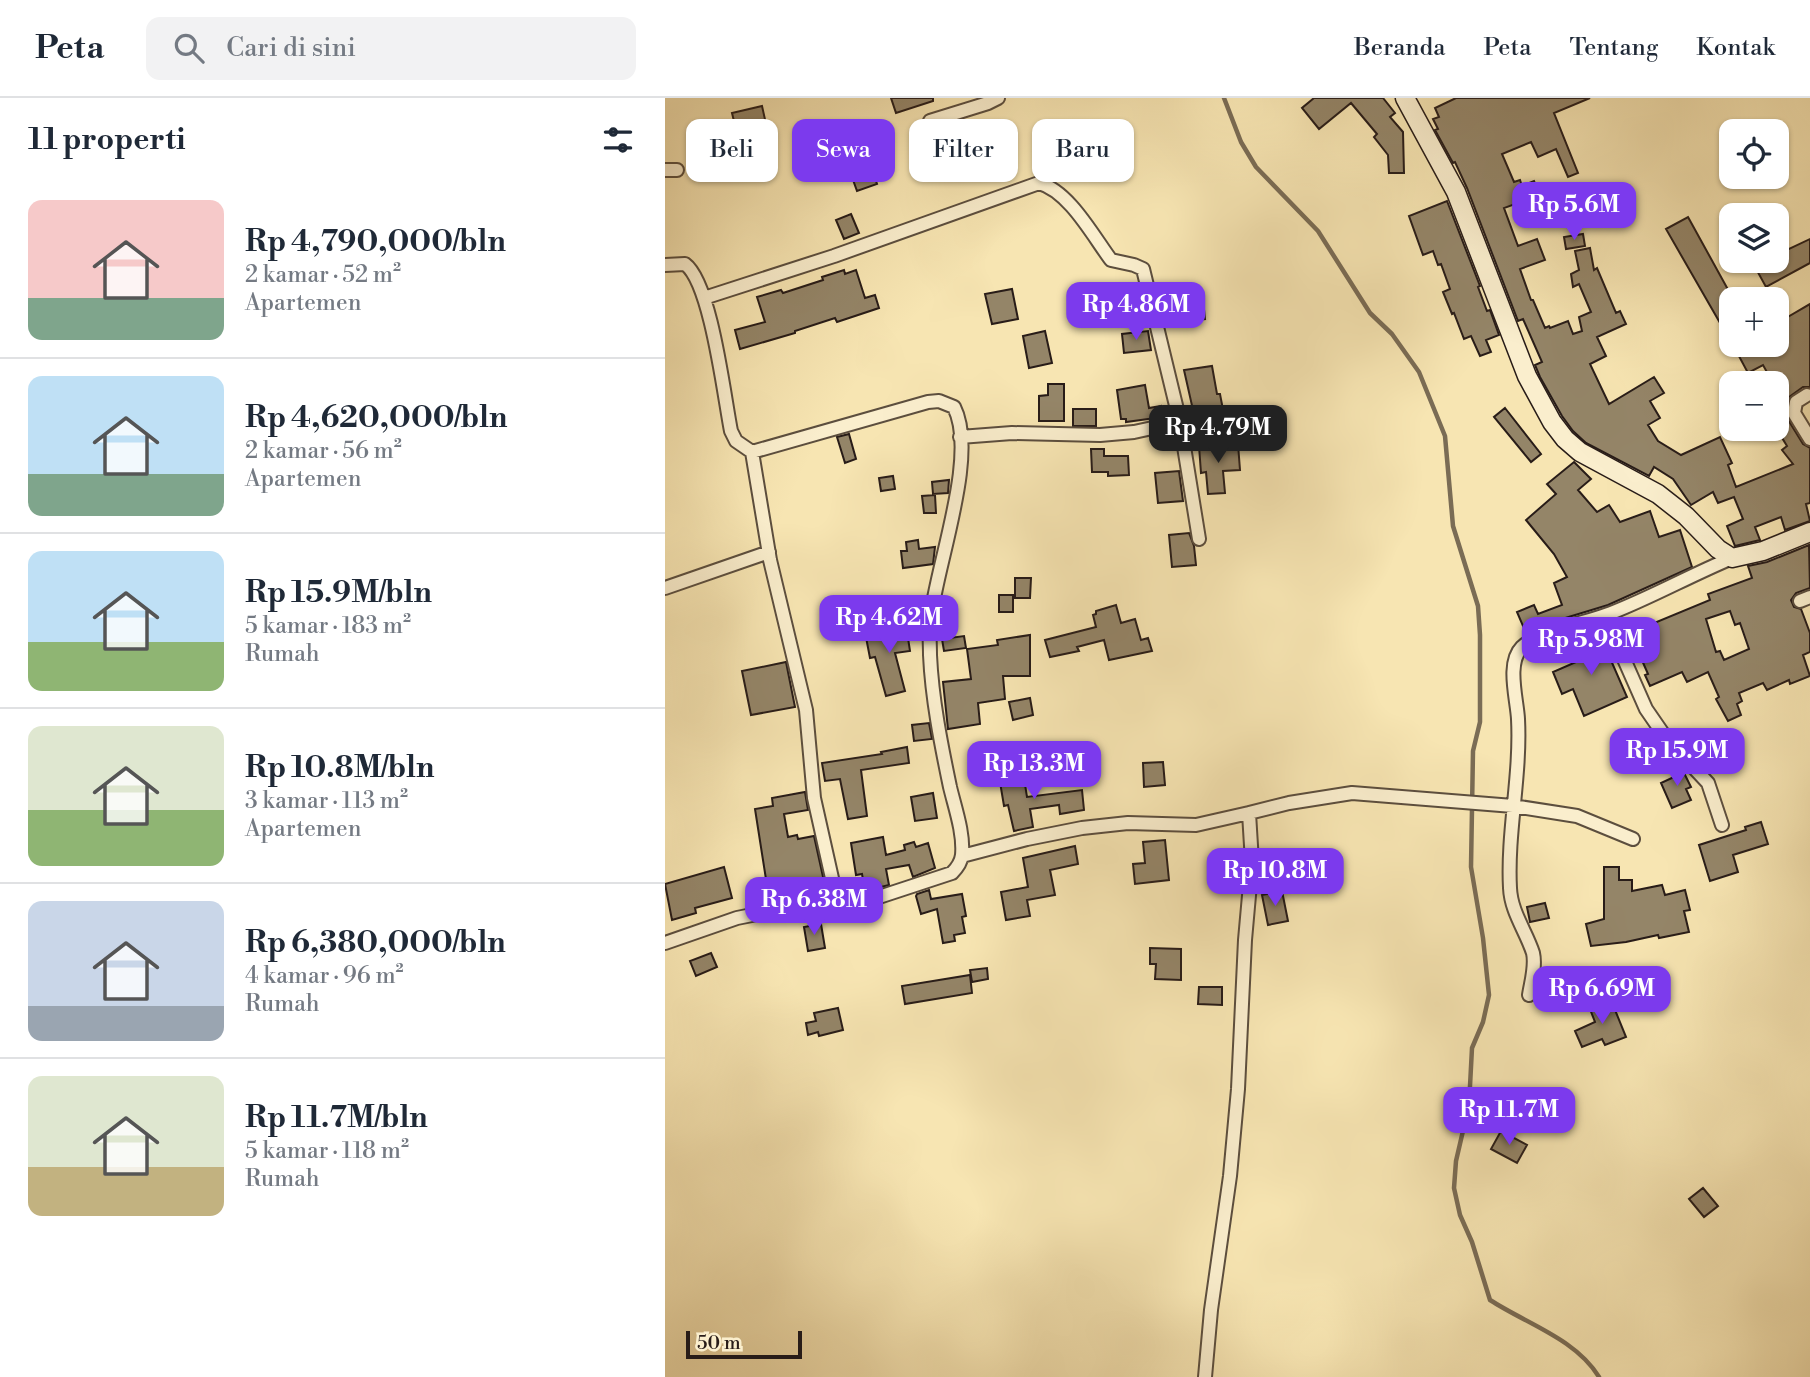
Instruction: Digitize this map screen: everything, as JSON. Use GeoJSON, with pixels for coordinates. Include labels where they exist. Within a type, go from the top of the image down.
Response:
{"type":"FeatureCollection","features":[{"type":"Feature","properties":{"kind":"street"},"geometry":{"type":"LineString","coordinates":[[936,119],[998,98]]}},
{"type":"Feature","properties":{"kind":"street"},"geometry":{"type":"LineString","coordinates":[[1405,98],[1456,192],[1527,376],[1552,422],[1580,452],[1658,494],[1679,510],[1718,549],[1732,558]]}},
{"type":"Feature","properties":{"kind":"street"},"geometry":{"type":"LineString","coordinates":[[703,298],[823,260],[1039,183],[1047,185],[1080,217],[1111,260],[1143,269],[1180,422],[1199,539]]}},
{"type":"Feature","properties":{"kind":"street"},"geometry":{"type":"LineString","coordinates":[[665,265],[689,266],[703,298],[712,330],[731,431],[736,441],[752,452],[769,552],[806,710],[814,798],[838,905]]}},
{"type":"Feature","properties":{"kind":"street"},"geometry":{"type":"LineString","coordinates":[[1807,395],[1796,402],[1794,414],[1810,439]]}},
{"type":"Feature","properties":{"kind":"street"},"geometry":{"type":"LineString","coordinates":[[665,943],[737,918],[879,897],[952,873],[962,856],[935,705],[930,645],[930,622],[959,471],[960,424],[954,407],[939,401],[752,452]]}},
{"type":"Feature","properties":{"kind":"street"},"geometry":{"type":"LineString","coordinates":[[960,437],[1011,433],[1100,435],[1134,432],[1180,422]]}},
{"type":"Feature","properties":{"kind":"street"},"geometry":{"type":"LineString","coordinates":[[1529,995],[1533,954],[1510,894],[1509,869],[1518,776],[1518,719],[1514,678],[1518,654],[1522,647],[1605,615],[1732,558],[1763,551],[1810,532]]}},
{"type":"Feature","properties":{"kind":"street"},"geometry":{"type":"LineString","coordinates":[[665,588],[769,552]]}},
{"type":"Feature","properties":{"kind":"street"},"geometry":{"type":"LineString","coordinates":[[1605,615],[1646,709],[1666,738],[1708,783],[1722,825]]}},
{"type":"Feature","properties":{"kind":"street"},"geometry":{"type":"LineString","coordinates":[[962,856],[1082,828],[1128,823],[1196,825],[1289,803],[1352,793],[1513,806],[1577,816],[1633,839]]}},
{"type":"Feature","properties":{"kind":"street"},"geometry":{"type":"LineString","coordinates":[[1205,1377],[1238,1089],[1245,940],[1252,862],[1249,813]]}},
{"type":"Feature","properties":{"kind":"building"},"geometry":{"type":"Polygon","coordinates":[[[891,98],[933,98],[933,101],[896,113],[891,98]]]}},
{"type":"Feature","properties":{"kind":"building"},"geometry":{"type":"Polygon","coordinates":[[[1314,98],[1383,98],[1395,113],[1390,117],[1403,132],[1404,173],[1389,173],[1388,155],[1374,137],[1377,134],[1351,103],[1319,129],[1302,108],[1314,98]]]}},
{"type":"Feature","properties":{"kind":"building"},"geometry":{"type":"Polygon","coordinates":[[[1456,98],[1590,98],[1554,113],[1578,173],[1568,177],[1556,149],[1538,157],[1531,142],[1502,154],[1514,182],[1520,180],[1522,186],[1534,181],[1540,195],[1504,208],[1518,246],[1537,239],[1545,260],[1520,269],[1545,328],[1568,321],[1573,334],[1582,331],[1579,317],[1591,312],[1579,284],[1573,287],[1571,274],[1579,270],[1575,251],[1590,248],[1594,270],[1597,268],[1616,313],[1620,311],[1626,324],[1597,337],[1606,356],[1590,364],[1609,404],[1654,377],[1664,393],[1650,401],[1660,418],[1648,425],[1658,441],[1681,455],[1719,437],[1732,463],[1728,465],[1736,487],[1793,464],[1782,450],[1787,446],[1784,441],[1789,441],[1789,421],[1803,444],[1810,448],[1810,503],[1806,504],[1810,521],[1785,530],[1781,517],[1755,527],[1760,540],[1735,546],[1727,526],[1743,519],[1734,497],[1718,503],[1713,492],[1691,505],[1673,479],[1654,467],[1649,476],[1586,443],[1573,431],[1540,377],[1535,365],[1542,362],[1523,319],[1518,321],[1467,188],[1435,130],[1438,129],[1433,119],[1439,117],[1435,108],[1456,98]]]}},
{"type":"Feature","properties":{"kind":"building"},"geometry":{"type":"Polygon","coordinates":[[[762,106],[765,119],[733,119],[732,113],[762,106]]]}},
{"type":"Feature","properties":{"kind":"building"},"geometry":{"type":"Polygon","coordinates":[[[854,182],[876,182],[877,184],[857,191],[854,182]]]}},
{"type":"Feature","properties":{"kind":"building"},"geometry":{"type":"Polygon","coordinates":[[[1447,201],[1487,311],[1490,310],[1499,335],[1486,340],[1491,352],[1480,356],[1471,336],[1464,339],[1454,313],[1452,314],[1443,292],[1450,289],[1441,264],[1438,265],[1433,251],[1423,255],[1409,216],[1447,201]]]}},
{"type":"Feature","properties":{"kind":"building"},"geometry":{"type":"Polygon","coordinates":[[[851,214],[859,233],[844,239],[836,220],[851,214]]]}},
{"type":"Feature","properties":{"kind":"building"},"geometry":{"type":"Polygon","coordinates":[[[1688,217],[1727,287],[1719,287],[1719,321],[1666,229],[1688,217]]]}},
{"type":"Feature","properties":{"kind":"building"},"geometry":{"type":"Polygon","coordinates":[[[1583,234],[1585,246],[1566,249],[1564,237],[1583,234]]]}},
{"type":"Feature","properties":{"kind":"building"},"geometry":{"type":"Polygon","coordinates":[[[1810,239],[1810,263],[1766,287],[1758,273],[1789,273],[1789,249],[1810,239]]]}},
{"type":"Feature","properties":{"kind":"building"},"geometry":{"type":"Polygon","coordinates":[[[844,270],[845,274],[856,270],[865,298],[875,295],[879,308],[837,322],[835,318],[740,349],[735,330],[765,322],[757,297],[781,290],[783,293],[844,270]]]}},
{"type":"Feature","properties":{"kind":"building"},"geometry":{"type":"Polygon","coordinates":[[[1012,289],[1018,319],[992,324],[985,294],[1012,289]]]}},
{"type":"Feature","properties":{"kind":"building"},"geometry":{"type":"Polygon","coordinates":[[[1202,290],[1205,319],[1187,321],[1184,292],[1202,290]]]}},
{"type":"Feature","properties":{"kind":"building"},"geometry":{"type":"Polygon","coordinates":[[[1810,304],[1810,387],[1803,387],[1789,397],[1789,371],[1766,371],[1763,365],[1747,371],[1739,357],[1789,357],[1789,316],[1810,304]]]}},
{"type":"Feature","properties":{"kind":"building"},"geometry":{"type":"Polygon","coordinates":[[[1045,331],[1052,363],[1029,368],[1023,336],[1045,331]]]}},
{"type":"Feature","properties":{"kind":"building"},"geometry":{"type":"Polygon","coordinates":[[[1148,331],[1151,350],[1124,353],[1122,334],[1148,331]]]}},
{"type":"Feature","properties":{"kind":"building"},"geometry":{"type":"Polygon","coordinates":[[[1212,366],[1224,415],[1195,419],[1184,370],[1212,366]]]}},
{"type":"Feature","properties":{"kind":"building"},"geometry":{"type":"Polygon","coordinates":[[[1048,384],[1064,384],[1064,421],[1039,421],[1039,396],[1048,395],[1048,384]]]}},
{"type":"Feature","properties":{"kind":"building"},"geometry":{"type":"Polygon","coordinates":[[[1145,385],[1149,408],[1161,406],[1163,417],[1126,422],[1126,419],[1121,419],[1117,390],[1145,385]]]}},
{"type":"Feature","properties":{"kind":"building"},"geometry":{"type":"Polygon","coordinates":[[[1505,408],[1541,454],[1531,462],[1494,417],[1505,408]]]}},
{"type":"Feature","properties":{"kind":"building"},"geometry":{"type":"Polygon","coordinates":[[[1073,409],[1096,409],[1096,426],[1073,426],[1073,409]]]}},
{"type":"Feature","properties":{"kind":"building"},"geometry":{"type":"Polygon","coordinates":[[[849,434],[856,459],[845,463],[837,437],[849,434]]]}},
{"type":"Feature","properties":{"kind":"building"},"geometry":{"type":"Polygon","coordinates":[[[1238,444],[1240,470],[1223,471],[1225,493],[1208,494],[1206,472],[1201,473],[1199,446],[1238,444]]]}},
{"type":"Feature","properties":{"kind":"building"},"geometry":{"type":"Polygon","coordinates":[[[1091,449],[1104,449],[1104,456],[1128,456],[1129,475],[1108,476],[1108,472],[1092,472],[1091,449]]]}},
{"type":"Feature","properties":{"kind":"building"},"geometry":{"type":"Polygon","coordinates":[[[1574,462],[1591,479],[1578,490],[1597,512],[1609,505],[1620,522],[1650,511],[1659,537],[1680,530],[1692,567],[1608,605],[1526,633],[1517,612],[1534,605],[1538,614],[1562,605],[1554,583],[1567,577],[1554,554],[1526,520],[1556,494],[1547,484],[1574,462]]]}},
{"type":"Feature","properties":{"kind":"building"},"geometry":{"type":"Polygon","coordinates":[[[1179,471],[1183,501],[1158,503],[1155,473],[1179,471]]]}},
{"type":"Feature","properties":{"kind":"building"},"geometry":{"type":"Polygon","coordinates":[[[893,476],[895,489],[881,491],[879,478],[893,476]]]}},
{"type":"Feature","properties":{"kind":"building"},"geometry":{"type":"Polygon","coordinates":[[[949,480],[948,493],[933,494],[932,482],[949,480]]]}},
{"type":"Feature","properties":{"kind":"building"},"geometry":{"type":"Polygon","coordinates":[[[935,495],[936,513],[924,513],[922,496],[935,495]]]}},
{"type":"Feature","properties":{"kind":"building"},"geometry":{"type":"Polygon","coordinates":[[[1189,533],[1194,546],[1196,565],[1172,567],[1169,535],[1189,533]]]}},
{"type":"Feature","properties":{"kind":"building"},"geometry":{"type":"Polygon","coordinates":[[[918,540],[919,549],[935,547],[933,564],[903,568],[901,551],[907,551],[906,542],[918,540]]]}},
{"type":"Feature","properties":{"kind":"building"},"geometry":{"type":"Polygon","coordinates":[[[1809,545],[1810,588],[1796,593],[1791,600],[1794,607],[1801,609],[1810,633],[1810,652],[1803,655],[1810,676],[1790,684],[1789,680],[1767,690],[1763,683],[1739,693],[1742,701],[1737,704],[1741,715],[1728,721],[1716,699],[1719,697],[1708,672],[1687,682],[1682,672],[1650,686],[1645,675],[1648,674],[1630,633],[1710,600],[1708,594],[1752,578],[1748,566],[1767,562],[1809,545]],[[1730,611],[1706,619],[1716,652],[1720,651],[1724,660],[1749,649],[1740,623],[1735,625],[1730,611]]]}},
{"type":"Feature","properties":{"kind":"building"},"geometry":{"type":"Polygon","coordinates":[[[1015,578],[1031,578],[1030,598],[1015,598],[1015,578]]]}},
{"type":"Feature","properties":{"kind":"building"},"geometry":{"type":"Polygon","coordinates":[[[999,595],[1013,595],[1013,612],[999,612],[999,595]]]}},
{"type":"Feature","properties":{"kind":"building"},"geometry":{"type":"Polygon","coordinates":[[[1116,605],[1121,623],[1135,619],[1141,640],[1148,638],[1152,651],[1109,660],[1104,640],[1077,647],[1079,651],[1050,657],[1045,640],[1096,627],[1093,615],[1096,611],[1116,605]]]}},
{"type":"Feature","properties":{"kind":"building"},"geometry":{"type":"Polygon","coordinates":[[[906,625],[910,651],[895,653],[905,691],[886,696],[875,657],[870,658],[865,632],[906,625]]]}},
{"type":"Feature","properties":{"kind":"building"},"geometry":{"type":"Polygon","coordinates":[[[1588,630],[1595,645],[1603,642],[1627,697],[1584,716],[1573,689],[1562,694],[1553,672],[1583,659],[1573,634],[1588,630]]]}},
{"type":"Feature","properties":{"kind":"building"},"geometry":{"type":"Polygon","coordinates":[[[1030,635],[1030,676],[1003,676],[1005,699],[978,703],[980,724],[948,729],[943,682],[971,679],[967,649],[998,645],[997,640],[1030,635]]]}},
{"type":"Feature","properties":{"kind":"building"},"geometry":{"type":"Polygon","coordinates":[[[964,636],[966,648],[944,651],[942,639],[964,636]]]}},
{"type":"Feature","properties":{"kind":"building"},"geometry":{"type":"Polygon","coordinates":[[[786,662],[795,707],[751,715],[742,671],[786,662]]]}},
{"type":"Feature","properties":{"kind":"building"},"geometry":{"type":"Polygon","coordinates":[[[1030,698],[1033,715],[1013,720],[1009,702],[1030,698]]]}},
{"type":"Feature","properties":{"kind":"building"},"geometry":{"type":"Polygon","coordinates":[[[929,723],[932,739],[914,741],[912,725],[929,723]]]}},
{"type":"Feature","properties":{"kind":"building"},"geometry":{"type":"Polygon","coordinates":[[[1634,734],[1637,741],[1647,737],[1654,754],[1633,763],[1622,739],[1634,734]]]}},
{"type":"Feature","properties":{"kind":"building"},"geometry":{"type":"Polygon","coordinates":[[[907,747],[909,763],[861,770],[867,816],[848,819],[840,779],[825,781],[822,763],[882,754],[881,752],[907,747]]]}},
{"type":"Feature","properties":{"kind":"building"},"geometry":{"type":"Polygon","coordinates":[[[1163,762],[1165,785],[1144,787],[1143,763],[1163,762]]]}},
{"type":"Feature","properties":{"kind":"building"},"geometry":{"type":"Polygon","coordinates":[[[1681,767],[1691,787],[1686,789],[1691,800],[1672,808],[1661,783],[1674,777],[1671,771],[1681,767]]]}},
{"type":"Feature","properties":{"kind":"building"},"geometry":{"type":"Polygon","coordinates":[[[1023,772],[1027,797],[1082,790],[1084,810],[1060,814],[1059,805],[1030,809],[1033,827],[1014,831],[1008,805],[1004,806],[999,776],[1023,772]]]}},
{"type":"Feature","properties":{"kind":"building"},"geometry":{"type":"Polygon","coordinates":[[[805,792],[808,810],[784,814],[788,837],[797,835],[798,839],[814,836],[827,895],[804,899],[802,887],[768,892],[755,809],[773,806],[772,798],[805,792]]]}},
{"type":"Feature","properties":{"kind":"building"},"geometry":{"type":"Polygon","coordinates":[[[933,793],[937,818],[915,821],[911,797],[933,793]]]}},
{"type":"Feature","properties":{"kind":"building"},"geometry":{"type":"Polygon","coordinates":[[[1761,822],[1768,844],[1733,855],[1738,872],[1710,881],[1699,845],[1746,830],[1745,827],[1761,822]]]}},
{"type":"Feature","properties":{"kind":"building"},"geometry":{"type":"Polygon","coordinates":[[[883,837],[886,855],[905,850],[904,845],[914,842],[916,847],[928,843],[935,868],[913,877],[909,865],[886,869],[889,885],[865,891],[862,874],[856,875],[851,843],[883,837]]]}},
{"type":"Feature","properties":{"kind":"building"},"geometry":{"type":"Polygon","coordinates":[[[1165,840],[1169,880],[1135,884],[1133,864],[1145,863],[1143,842],[1165,840]]]}},
{"type":"Feature","properties":{"kind":"building"},"geometry":{"type":"Polygon","coordinates":[[[1075,846],[1078,864],[1050,870],[1055,895],[1027,900],[1030,916],[1006,920],[1001,892],[1028,887],[1023,858],[1075,846]]]}},
{"type":"Feature","properties":{"kind":"building"},"geometry":{"type":"Polygon","coordinates":[[[1283,856],[1306,859],[1304,884],[1280,881],[1283,856]]]}},
{"type":"Feature","properties":{"kind":"building"},"geometry":{"type":"Polygon","coordinates":[[[724,867],[732,898],[695,908],[696,913],[672,920],[665,884],[724,867]]]}},
{"type":"Feature","properties":{"kind":"building"},"geometry":{"type":"Polygon","coordinates":[[[1604,867],[1619,867],[1619,880],[1632,880],[1632,891],[1662,885],[1665,895],[1685,890],[1690,910],[1684,911],[1689,932],[1591,946],[1586,924],[1604,919],[1604,867]]]}},
{"type":"Feature","properties":{"kind":"building"},"geometry":{"type":"Polygon","coordinates":[[[929,890],[931,899],[962,894],[966,916],[962,917],[965,933],[954,935],[955,941],[943,943],[937,909],[921,914],[916,896],[929,890]]]}},
{"type":"Feature","properties":{"kind":"building"},"geometry":{"type":"Polygon","coordinates":[[[1282,891],[1288,921],[1268,925],[1262,895],[1282,891]]]}},
{"type":"Feature","properties":{"kind":"building"},"geometry":{"type":"Polygon","coordinates":[[[1545,903],[1549,918],[1530,922],[1527,907],[1545,903]]]}},
{"type":"Feature","properties":{"kind":"building"},"geometry":{"type":"Polygon","coordinates":[[[821,924],[825,948],[808,951],[804,927],[821,924]]]}},
{"type":"Feature","properties":{"kind":"building"},"geometry":{"type":"Polygon","coordinates":[[[1150,948],[1181,949],[1181,980],[1155,979],[1156,964],[1150,964],[1150,948]]]}},
{"type":"Feature","properties":{"kind":"building"},"geometry":{"type":"Polygon","coordinates":[[[711,953],[717,967],[696,976],[690,961],[711,953]]]}},
{"type":"Feature","properties":{"kind":"building"},"geometry":{"type":"Polygon","coordinates":[[[987,968],[988,979],[972,982],[970,970],[987,968]]]}},
{"type":"Feature","properties":{"kind":"building"},"geometry":{"type":"Polygon","coordinates":[[[970,975],[972,993],[905,1004],[902,986],[970,975]]]}},
{"type":"Feature","properties":{"kind":"building"},"geometry":{"type":"Polygon","coordinates":[[[1199,987],[1222,987],[1222,1005],[1198,1004],[1199,987]]]}},
{"type":"Feature","properties":{"kind":"building"},"geometry":{"type":"Polygon","coordinates":[[[1611,1000],[1626,1037],[1605,1045],[1602,1039],[1582,1047],[1575,1031],[1595,1022],[1590,1009],[1611,1000]]]}},
{"type":"Feature","properties":{"kind":"building"},"geometry":{"type":"Polygon","coordinates":[[[838,1008],[843,1030],[819,1036],[818,1032],[808,1035],[806,1023],[816,1021],[814,1013],[838,1008]]]}},
{"type":"Feature","properties":{"kind":"building"},"geometry":{"type":"Polygon","coordinates":[[[1501,1131],[1527,1145],[1517,1163],[1491,1149],[1501,1131]]]}},
{"type":"Feature","properties":{"kind":"building"},"geometry":{"type":"Polygon","coordinates":[[[1703,1188],[1718,1206],[1704,1217],[1689,1199],[1703,1188]]]}},
{"type":"Feature","properties":{"kind":"waterway"},"geometry":{"type":"LineString","coordinates":[[1224,98],[1241,142],[1256,167],[1318,231],[1370,313],[1392,334],[1419,372],[1445,436],[1453,526],[1478,606],[1480,722],[1473,751],[1471,867],[1489,995],[1483,1022],[1472,1048],[1469,1105],[1456,1161],[1454,1188],[1460,1215],[1472,1242],[1490,1300],[1564,1342],[1577,1352],[1599,1377]]}}]}
